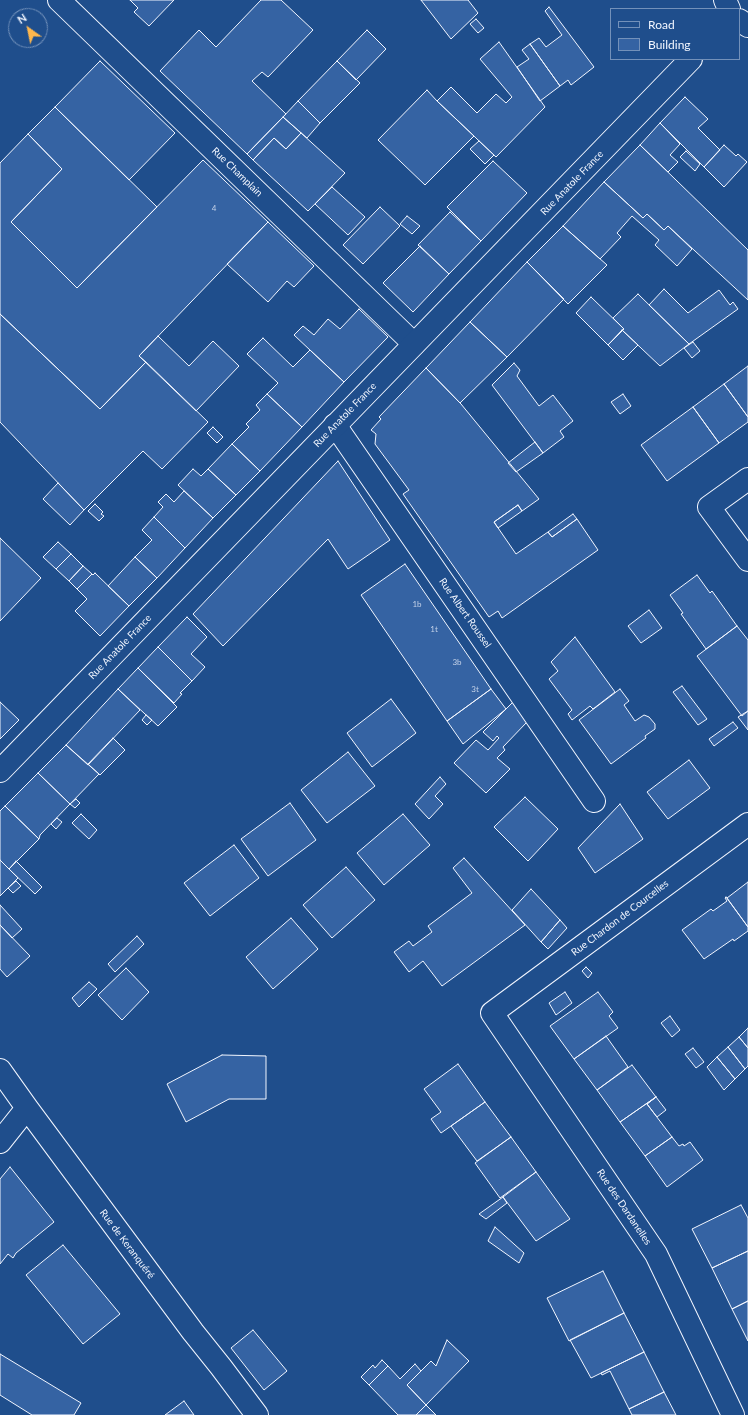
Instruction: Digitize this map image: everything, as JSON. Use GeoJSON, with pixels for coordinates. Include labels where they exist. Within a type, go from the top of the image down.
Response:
{"type":"FeatureCollection","features":[{"type":"Feature","properties":{"kind":"street","name":"Rue Champlain"},"geometry":{"type":"LineString","coordinates":[[59,0],[414,344]]}},
{"type":"Feature","properties":{"kind":"street","name":"Rue Anatole France"},"geometry":{"type":"LineString","coordinates":[[0,771],[691,60]]}},
{"type":"Feature","properties":{"kind":"street","name":"Rue Albert Roussel"},"geometry":{"type":"LineString","coordinates":[[335,425],[594,801]]}},
{"type":"Feature","properties":{"kind":"street"},"geometry":{"type":"LineString","coordinates":[[748,479],[709,507],[748,560]]}},
{"type":"Feature","properties":{"kind":"street","name":"Rue Chardon de Courcelles"},"geometry":{"type":"LineString","coordinates":[[492,1013],[740,830]]}},
{"type":"Feature","properties":{"kind":"street","name":"Rue des Dardanelles"},"geometry":{"type":"LineString","coordinates":[[492,1013],[656,1254],[733,1415]]}},
{"type":"Feature","properties":{"kind":"street","name":"Rue de Keranquéré"},"geometry":{"type":"LineString","coordinates":[[0,1070],[193,1332],[257,1415]]}},
{"type":"Feature","properties":{"kind":"street"},"geometry":{"type":"LineString","coordinates":[[0,1142],[27,1108]]}},
{"type":"Feature","properties":{"kind":"building"},"geometry":{"type":"Polygon","coordinates":[[[130,0],[174,0],[149,26],[134,12],[138,8],[130,0]]]}},
{"type":"Feature","properties":{"kind":"building"},"geometry":{"type":"Polygon","coordinates":[[[261,0],[281,0],[313,30],[268,77],[262,72],[252,81],[286,114],[247,154],[160,71],[199,30],[216,47],[261,0]]]}},
{"type":"Feature","properties":{"kind":"building"},"geometry":{"type":"Polygon","coordinates":[[[421,0],[468,0],[478,13],[451,39],[421,0]]]}},
{"type":"Feature","properties":{"kind":"building"},"geometry":{"type":"Polygon","coordinates":[[[549,7],[594,67],[571,85],[568,80],[560,86],[530,44],[539,38],[546,47],[562,35],[545,11],[549,7]]]}},
{"type":"Feature","properties":{"kind":"building"},"geometry":{"type":"Polygon","coordinates":[[[476,19],[484,28],[478,33],[470,24],[476,19]]]}},
{"type":"Feature","properties":{"kind":"building"},"geometry":{"type":"Polygon","coordinates":[[[367,30],[386,49],[356,80],[337,61],[367,30]]]}},
{"type":"Feature","properties":{"kind":"building"},"geometry":{"type":"Polygon","coordinates":[[[499,42],[545,107],[496,157],[437,101],[451,87],[477,113],[496,94],[506,103],[512,97],[480,59],[499,42]]]}},
{"type":"Feature","properties":{"kind":"building"},"geometry":{"type":"Polygon","coordinates":[[[530,44],[560,86],[540,101],[517,67],[529,59],[522,50],[530,44]]]}},
{"type":"Feature","properties":{"kind":"building"},"geometry":{"type":"Polygon","coordinates":[[[100,61],[175,133],[129,180],[55,107],[100,61]]]}},
{"type":"Feature","properties":{"kind":"building"},"geometry":{"type":"Polygon","coordinates":[[[337,61],[360,83],[320,123],[298,101],[337,61]]]}},
{"type":"Feature","properties":{"kind":"building"},"geometry":{"type":"Polygon","coordinates":[[[427,90],[474,136],[425,185],[378,140],[427,90]]]}},
{"type":"Feature","properties":{"kind":"building"},"geometry":{"type":"Polygon","coordinates":[[[685,97],[708,119],[698,128],[720,150],[704,167],[660,123],[685,97]]]}},
{"type":"Feature","properties":{"kind":"building"},"geometry":{"type":"Polygon","coordinates":[[[298,101],[320,123],[307,138],[283,117],[298,101]]]}},
{"type":"Feature","properties":{"kind":"building"},"geometry":{"type":"Polygon","coordinates":[[[55,107],[157,207],[77,288],[11,222],[62,169],[28,134],[55,107]]]}},
{"type":"Feature","properties":{"kind":"building"},"geometry":{"type":"Polygon","coordinates":[[[283,117],[301,133],[286,149],[274,138],[253,160],[247,154],[283,117]]]}},
{"type":"Feature","properties":{"kind":"building"},"geometry":{"type":"Polygon","coordinates":[[[660,123],[680,144],[670,155],[678,162],[668,172],[640,145],[660,123]]]}},
{"type":"Feature","properties":{"kind":"building"},"geometry":{"type":"Polygon","coordinates":[[[301,133],[345,173],[308,211],[253,160],[274,138],[286,149],[301,133]]]}},
{"type":"Feature","properties":{"kind":"building"},"geometry":{"type":"Polygon","coordinates":[[[28,134],[62,169],[11,222],[77,288],[203,160],[268,222],[139,356],[146,362],[100,409],[0,314],[0,163],[28,134]]]}},
{"type":"Feature","properties":{"kind":"building"},"geometry":{"type":"Polygon","coordinates":[[[479,141],[494,155],[485,164],[470,149],[479,141]]]}},
{"type":"Feature","properties":{"kind":"building"},"geometry":{"type":"Polygon","coordinates":[[[640,145],[748,250],[748,300],[668,226],[664,230],[647,214],[643,218],[604,182],[640,145]]]}},
{"type":"Feature","properties":{"kind":"building"},"geometry":{"type":"Polygon","coordinates":[[[724,145],[736,156],[738,154],[747,162],[724,187],[704,167],[724,145]]]}},
{"type":"Feature","properties":{"kind":"building"},"geometry":{"type":"Polygon","coordinates":[[[686,151],[700,164],[695,171],[680,157],[686,151]]]}},
{"type":"Feature","properties":{"kind":"building"},"geometry":{"type":"Polygon","coordinates":[[[493,161],[527,193],[481,241],[447,207],[493,161]]]}},
{"type":"Feature","properties":{"kind":"building"},"geometry":{"type":"Polygon","coordinates":[[[604,182],[643,218],[647,214],[664,230],[668,226],[692,249],[677,266],[655,245],[659,240],[632,216],[617,233],[621,237],[600,259],[563,226],[604,182]]]}},
{"type":"Feature","properties":{"kind":"building"},"geometry":{"type":"Polygon","coordinates":[[[332,187],[365,217],[348,235],[315,204],[332,187]]]}},
{"type":"Feature","properties":{"kind":"building"},"geometry":{"type":"Polygon","coordinates":[[[380,207],[400,226],[363,264],[343,245],[380,207]]]}},
{"type":"Feature","properties":{"kind":"building"},"geometry":{"type":"Polygon","coordinates":[[[450,212],[481,241],[449,274],[418,245],[450,212]]]}},
{"type":"Feature","properties":{"kind":"building"},"geometry":{"type":"Polygon","coordinates":[[[407,216],[420,226],[412,234],[400,224],[407,216]]]}},
{"type":"Feature","properties":{"kind":"building"},"geometry":{"type":"Polygon","coordinates":[[[268,222],[314,266],[294,287],[287,281],[268,302],[227,264],[268,222]]]}},
{"type":"Feature","properties":{"kind":"building"},"geometry":{"type":"Polygon","coordinates":[[[563,226],[607,265],[568,304],[527,262],[563,226]]]}},
{"type":"Feature","properties":{"kind":"building"},"geometry":{"type":"Polygon","coordinates":[[[420,246],[449,274],[413,312],[383,283],[420,246]]]}},
{"type":"Feature","properties":{"kind":"building"},"geometry":{"type":"Polygon","coordinates":[[[527,262],[564,299],[507,357],[470,322],[527,262]]]}},
{"type":"Feature","properties":{"kind":"building"},"geometry":{"type":"Polygon","coordinates":[[[664,289],[688,313],[719,290],[730,305],[733,302],[738,309],[689,344],[649,305],[664,289]]]}},
{"type":"Feature","properties":{"kind":"building"},"geometry":{"type":"Polygon","coordinates":[[[638,294],[689,344],[660,366],[622,330],[624,329],[613,318],[638,294]]]}},
{"type":"Feature","properties":{"kind":"building"},"geometry":{"type":"Polygon","coordinates":[[[591,297],[624,329],[608,345],[576,313],[591,297]]]}},
{"type":"Feature","properties":{"kind":"building"},"geometry":{"type":"Polygon","coordinates":[[[359,309],[388,337],[344,382],[294,335],[303,326],[314,335],[328,319],[340,329],[359,309]]]}},
{"type":"Feature","properties":{"kind":"building"},"geometry":{"type":"Polygon","coordinates":[[[0,314],[100,409],[146,362],[208,422],[162,469],[143,451],[84,510],[0,422],[0,314]]]}},
{"type":"Feature","properties":{"kind":"building"},"geometry":{"type":"Polygon","coordinates":[[[470,322],[507,357],[460,403],[426,368],[470,322]]]}},
{"type":"Feature","properties":{"kind":"building"},"geometry":{"type":"Polygon","coordinates":[[[622,330],[638,345],[623,360],[608,345],[622,330]]]}},
{"type":"Feature","properties":{"kind":"building"},"geometry":{"type":"Polygon","coordinates":[[[158,336],[189,366],[213,341],[239,366],[196,411],[139,356],[158,336]]]}},
{"type":"Feature","properties":{"kind":"building"},"geometry":{"type":"Polygon","coordinates":[[[263,338],[293,367],[310,350],[344,382],[302,427],[267,394],[278,383],[247,354],[263,338]]]}},
{"type":"Feature","properties":{"kind":"building"},"geometry":{"type":"Polygon","coordinates":[[[693,342],[700,351],[692,358],[684,348],[693,342]]]}},
{"type":"Feature","properties":{"kind":"building"},"geometry":{"type":"Polygon","coordinates":[[[514,363],[520,370],[517,376],[539,406],[553,395],[573,421],[560,431],[564,437],[543,453],[492,385],[514,363]]]}},
{"type":"Feature","properties":{"kind":"building"},"geometry":{"type":"Polygon","coordinates":[[[748,366],[748,417],[724,384],[748,366]]]}},
{"type":"Feature","properties":{"kind":"building"},"geometry":{"type":"Polygon","coordinates":[[[426,368],[461,404],[539,499],[522,511],[518,505],[494,522],[516,554],[548,532],[552,537],[577,519],[598,550],[502,618],[498,611],[489,617],[403,494],[409,490],[375,444],[376,434],[371,430],[381,419],[379,417],[426,368]]]}},
{"type":"Feature","properties":{"kind":"building"},"geometry":{"type":"Polygon","coordinates":[[[724,384],[748,417],[748,422],[719,443],[693,407],[724,384]]]}},
{"type":"Feature","properties":{"kind":"building"},"geometry":{"type":"Polygon","coordinates":[[[267,394],[302,427],[260,471],[232,444],[249,427],[246,424],[260,410],[256,405],[267,394]]]}},
{"type":"Feature","properties":{"kind":"building"},"geometry":{"type":"Polygon","coordinates":[[[623,394],[631,406],[620,414],[611,402],[623,394]]]}},
{"type":"Feature","properties":{"kind":"building"},"geometry":{"type":"Polygon","coordinates":[[[693,407],[719,443],[667,481],[641,445],[693,407]]]}},
{"type":"Feature","properties":{"kind":"building"},"geometry":{"type":"Polygon","coordinates":[[[213,427],[223,437],[217,443],[207,433],[213,427]]]}},
{"type":"Feature","properties":{"kind":"building"},"geometry":{"type":"Polygon","coordinates":[[[535,442],[543,453],[516,472],[508,463],[535,442]]]}},
{"type":"Feature","properties":{"kind":"building"},"geometry":{"type":"Polygon","coordinates":[[[232,444],[260,471],[236,495],[208,469],[232,444]]]}},
{"type":"Feature","properties":{"kind":"building"},"geometry":{"type":"Polygon","coordinates":[[[338,461],[390,540],[348,569],[328,539],[223,646],[193,614],[338,461]]]}},
{"type":"Feature","properties":{"kind":"building"},"geometry":{"type":"Polygon","coordinates":[[[193,469],[201,476],[208,469],[236,495],[213,518],[178,485],[193,469]]]}},
{"type":"Feature","properties":{"kind":"building"},"geometry":{"type":"Polygon","coordinates":[[[58,483],[84,510],[70,525],[43,499],[58,483]]]}},
{"type":"Feature","properties":{"kind":"building"},"geometry":{"type":"Polygon","coordinates":[[[184,491],[213,518],[185,548],[154,517],[163,507],[158,502],[166,494],[174,502],[184,491]]]}},
{"type":"Feature","properties":{"kind":"building"},"geometry":{"type":"Polygon","coordinates":[[[95,504],[103,512],[101,514],[104,516],[99,521],[88,511],[95,504]]]}},
{"type":"Feature","properties":{"kind":"building"},"geometry":{"type":"Polygon","coordinates":[[[518,505],[522,511],[498,528],[494,522],[518,505]]]}},
{"type":"Feature","properties":{"kind":"building"},"geometry":{"type":"Polygon","coordinates":[[[573,514],[577,519],[552,537],[548,532],[573,514]]]}},
{"type":"Feature","properties":{"kind":"building"},"geometry":{"type":"Polygon","coordinates":[[[154,517],[185,548],[157,578],[135,557],[152,540],[142,530],[154,517]]]}},
{"type":"Feature","properties":{"kind":"building"},"geometry":{"type":"Polygon","coordinates":[[[0,538],[41,578],[0,621],[0,538]]]}},
{"type":"Feature","properties":{"kind":"building"},"geometry":{"type":"Polygon","coordinates":[[[58,542],[71,554],[56,569],[43,557],[58,542]]]}},
{"type":"Feature","properties":{"kind":"building"},"geometry":{"type":"Polygon","coordinates":[[[71,554],[83,566],[69,581],[56,569],[71,554]]]}},
{"type":"Feature","properties":{"kind":"building"},"geometry":{"type":"Polygon","coordinates":[[[135,557],[157,578],[129,606],[108,586],[135,557]]]}},
{"type":"Feature","properties":{"kind":"building"},"geometry":{"type":"Polygon","coordinates":[[[405,564],[491,689],[447,721],[361,595],[405,564]]]}},
{"type":"Feature","properties":{"kind":"building"},"geometry":{"type":"Polygon","coordinates":[[[83,566],[92,574],[77,589],[69,581],[83,566]]]}},
{"type":"Feature","properties":{"kind":"building"},"geometry":{"type":"Polygon","coordinates":[[[95,573],[129,606],[100,636],[75,611],[87,599],[77,589],[92,574],[93,575],[95,573]]]}},
{"type":"Feature","properties":{"kind":"building"},"geometry":{"type":"Polygon","coordinates":[[[697,575],[710,593],[712,591],[737,626],[706,649],[681,614],[683,613],[670,595],[697,575]]]}},
{"type":"Feature","properties":{"kind":"building"},"geometry":{"type":"Polygon","coordinates":[[[649,610],[662,628],[641,643],[628,626],[649,610]]]}},
{"type":"Feature","properties":{"kind":"building"},"geometry":{"type":"Polygon","coordinates":[[[187,617],[207,637],[191,654],[205,667],[192,681],[158,647],[187,617]]]}},
{"type":"Feature","properties":{"kind":"building"},"geometry":{"type":"Polygon","coordinates":[[[737,626],[748,640],[748,711],[742,716],[697,656],[737,626]]]}},
{"type":"Feature","properties":{"kind":"building"},"geometry":{"type":"Polygon","coordinates":[[[575,637],[615,692],[593,709],[590,706],[572,720],[568,714],[572,710],[549,679],[558,671],[551,662],[575,637]]]}},
{"type":"Feature","properties":{"kind":"building"},"geometry":{"type":"Polygon","coordinates":[[[158,647],[192,681],[180,693],[182,694],[174,703],[138,668],[158,647]]]}},
{"type":"Feature","properties":{"kind":"building"},"geometry":{"type":"Polygon","coordinates":[[[138,668],[177,707],[158,726],[118,689],[138,668]]]}},
{"type":"Feature","properties":{"kind":"building"},"geometry":{"type":"Polygon","coordinates":[[[682,686],[707,719],[698,725],[673,692],[682,686]]]}},
{"type":"Feature","properties":{"kind":"building"},"geometry":{"type":"Polygon","coordinates":[[[118,689],[140,710],[88,765],[66,745],[118,689]]]}},
{"type":"Feature","properties":{"kind":"building"},"geometry":{"type":"Polygon","coordinates":[[[491,689],[506,709],[463,744],[447,721],[491,689]]]}},
{"type":"Feature","properties":{"kind":"building"},"geometry":{"type":"Polygon","coordinates":[[[620,689],[629,701],[624,705],[635,721],[644,715],[649,717],[655,724],[655,729],[645,736],[646,738],[611,764],[579,720],[620,689]]]}},
{"type":"Feature","properties":{"kind":"building"},"geometry":{"type":"Polygon","coordinates":[[[391,699],[416,733],[372,767],[347,733],[391,699]]]}},
{"type":"Feature","properties":{"kind":"building"},"geometry":{"type":"Polygon","coordinates":[[[0,702],[19,720],[0,739],[0,702]]]}},
{"type":"Feature","properties":{"kind":"building"},"geometry":{"type":"Polygon","coordinates":[[[513,702],[527,722],[503,747],[505,750],[497,758],[510,769],[486,793],[454,763],[476,740],[488,750],[499,738],[497,736],[493,741],[483,732],[513,702]]]}},
{"type":"Feature","properties":{"kind":"building"},"geometry":{"type":"Polygon","coordinates":[[[748,711],[748,730],[738,717],[748,711]]]}},
{"type":"Feature","properties":{"kind":"building"},"geometry":{"type":"Polygon","coordinates":[[[146,715],[152,720],[147,725],[142,720],[146,715]]]}},
{"type":"Feature","properties":{"kind":"building"},"geometry":{"type":"Polygon","coordinates":[[[733,722],[738,728],[714,746],[709,739],[733,722]]]}},
{"type":"Feature","properties":{"kind":"building"},"geometry":{"type":"Polygon","coordinates":[[[113,738],[125,750],[100,775],[88,764],[113,738]]]}},
{"type":"Feature","properties":{"kind":"building"},"geometry":{"type":"Polygon","coordinates":[[[66,745],[99,774],[70,804],[38,773],[66,745]]]}},
{"type":"Feature","properties":{"kind":"building"},"geometry":{"type":"Polygon","coordinates":[[[348,752],[375,786],[327,823],[301,790],[348,752]]]}},
{"type":"Feature","properties":{"kind":"building"},"geometry":{"type":"Polygon","coordinates":[[[689,760],[710,788],[668,819],[647,792],[689,760]]]}},
{"type":"Feature","properties":{"kind":"building"},"geometry":{"type":"Polygon","coordinates":[[[38,773],[70,804],[40,835],[39,839],[5,806],[38,773]]]}},
{"type":"Feature","properties":{"kind":"building"},"geometry":{"type":"Polygon","coordinates":[[[440,777],[446,784],[435,796],[443,804],[429,819],[415,804],[440,777]]]}},
{"type":"Feature","properties":{"kind":"building"},"geometry":{"type":"Polygon","coordinates":[[[525,797],[558,829],[528,861],[494,827],[525,797]]]}},
{"type":"Feature","properties":{"kind":"building"},"geometry":{"type":"Polygon","coordinates":[[[76,799],[80,803],[75,808],[70,804],[76,799]]]}},
{"type":"Feature","properties":{"kind":"building"},"geometry":{"type":"Polygon","coordinates":[[[290,803],[316,840],[268,876],[241,839],[290,803]]]}},
{"type":"Feature","properties":{"kind":"building"},"geometry":{"type":"Polygon","coordinates":[[[620,804],[643,839],[595,873],[578,848],[620,804]]]}},
{"type":"Feature","properties":{"kind":"building"},"geometry":{"type":"Polygon","coordinates":[[[5,806],[39,839],[9,869],[0,860],[0,811],[5,806]]]}},
{"type":"Feature","properties":{"kind":"building"},"geometry":{"type":"Polygon","coordinates":[[[81,814],[97,830],[89,839],[72,823],[81,814]]]}},
{"type":"Feature","properties":{"kind":"building"},"geometry":{"type":"Polygon","coordinates":[[[403,814],[430,845],[384,885],[357,853],[403,814]]]}},
{"type":"Feature","properties":{"kind":"building"},"geometry":{"type":"Polygon","coordinates":[[[57,818],[62,822],[56,829],[51,824],[57,818]]]}},
{"type":"Feature","properties":{"kind":"building"},"geometry":{"type":"Polygon","coordinates":[[[234,845],[259,878],[210,916],[184,883],[234,845]]]}},
{"type":"Feature","properties":{"kind":"building"},"geometry":{"type":"Polygon","coordinates":[[[464,858],[525,925],[442,986],[423,961],[409,972],[394,952],[409,941],[413,946],[432,932],[428,926],[472,893],[453,868],[464,858]]]}},
{"type":"Feature","properties":{"kind":"building"},"geometry":{"type":"Polygon","coordinates":[[[0,860],[18,878],[0,896],[0,860]]]}},
{"type":"Feature","properties":{"kind":"building"},"geometry":{"type":"Polygon","coordinates":[[[16,861],[42,887],[35,894],[9,869],[16,861]]]}},
{"type":"Feature","properties":{"kind":"building"},"geometry":{"type":"Polygon","coordinates":[[[346,867],[375,900],[332,938],[303,905],[346,867]]]}},
{"type":"Feature","properties":{"kind":"building"},"geometry":{"type":"Polygon","coordinates":[[[16,881],[21,886],[13,893],[8,888],[16,881]]]}},
{"type":"Feature","properties":{"kind":"building"},"geometry":{"type":"Polygon","coordinates":[[[748,882],[748,927],[727,898],[748,882]]]}},
{"type":"Feature","properties":{"kind":"building"},"geometry":{"type":"Polygon","coordinates":[[[531,889],[560,920],[541,942],[512,910],[531,889]]]}},
{"type":"Feature","properties":{"kind":"building"},"geometry":{"type":"Polygon","coordinates":[[[726,897],[748,927],[748,931],[734,941],[733,939],[704,959],[682,930],[711,909],[713,911],[727,901],[725,898],[726,897]]]}},
{"type":"Feature","properties":{"kind":"building"},"geometry":{"type":"Polygon","coordinates":[[[0,905],[22,929],[12,938],[0,925],[0,905]]]}},
{"type":"Feature","properties":{"kind":"building"},"geometry":{"type":"Polygon","coordinates":[[[291,918],[318,949],[273,989],[246,957],[291,918]]]}},
{"type":"Feature","properties":{"kind":"building"},"geometry":{"type":"Polygon","coordinates":[[[560,920],[567,928],[548,949],[541,942],[560,920]]]}},
{"type":"Feature","properties":{"kind":"building"},"geometry":{"type":"Polygon","coordinates":[[[0,925],[30,956],[7,977],[0,969],[0,925]]]}},
{"type":"Feature","properties":{"kind":"building"},"geometry":{"type":"Polygon","coordinates":[[[137,936],[144,944],[115,972],[108,964],[137,936]]]}},
{"type":"Feature","properties":{"kind":"building"},"geometry":{"type":"Polygon","coordinates":[[[586,967],[592,973],[588,978],[582,971],[586,967]]]}},
{"type":"Feature","properties":{"kind":"building"},"geometry":{"type":"Polygon","coordinates":[[[126,968],[149,992],[122,1020],[98,995],[126,968]]]}},
{"type":"Feature","properties":{"kind":"building"},"geometry":{"type":"Polygon","coordinates":[[[89,982],[97,989],[79,1007],[72,998],[89,982]]]}},
{"type":"Feature","properties":{"kind":"building"},"geometry":{"type":"Polygon","coordinates":[[[565,992],[572,1003],[556,1015],[549,1003],[565,992]]]}},
{"type":"Feature","properties":{"kind":"building"},"geometry":{"type":"Polygon","coordinates":[[[598,992],[613,1012],[609,1016],[618,1028],[574,1059],[550,1026],[598,992]]]}},
{"type":"Feature","properties":{"kind":"building"},"geometry":{"type":"Polygon","coordinates":[[[670,1016],[680,1030],[672,1037],[661,1023],[670,1016]]]}},
{"type":"Feature","properties":{"kind":"building"},"geometry":{"type":"Polygon","coordinates":[[[748,1028],[748,1048],[739,1037],[748,1028]]]}},
{"type":"Feature","properties":{"kind":"building"},"geometry":{"type":"Polygon","coordinates":[[[606,1036],[628,1067],[597,1090],[574,1059],[606,1036]]]}},
{"type":"Feature","properties":{"kind":"building"},"geometry":{"type":"Polygon","coordinates":[[[739,1037],[748,1048],[748,1066],[745,1069],[728,1047],[739,1037]]]}},
{"type":"Feature","properties":{"kind":"building"},"geometry":{"type":"Polygon","coordinates":[[[728,1047],[745,1069],[735,1079],[717,1057],[728,1047]]]}},
{"type":"Feature","properties":{"kind":"building"},"geometry":{"type":"Polygon","coordinates":[[[693,1048],[704,1062],[696,1068],[685,1054],[693,1048]]]}},
{"type":"Feature","properties":{"kind":"building"},"geometry":{"type":"Polygon","coordinates":[[[222,1055],[266,1056],[266,1099],[229,1099],[186,1122],[167,1084],[222,1055]]]}},
{"type":"Feature","properties":{"kind":"building"},"geometry":{"type":"Polygon","coordinates":[[[717,1057],[735,1079],[724,1090],[707,1067],[717,1057]]]}},
{"type":"Feature","properties":{"kind":"building"},"geometry":{"type":"Polygon","coordinates":[[[458,1064],[485,1102],[441,1133],[431,1119],[441,1112],[424,1089],[458,1064]]]}},
{"type":"Feature","properties":{"kind":"building"},"geometry":{"type":"Polygon","coordinates":[[[632,1065],[656,1097],[620,1122],[597,1090],[632,1065]]]}},
{"type":"Feature","properties":{"kind":"building"},"geometry":{"type":"Polygon","coordinates":[[[656,1097],[647,1104],[672,1137],[645,1156],[620,1122],[656,1097]]]}},
{"type":"Feature","properties":{"kind":"building"},"geometry":{"type":"Polygon","coordinates":[[[656,1097],[666,1110],[657,1117],[647,1104],[656,1097]]]}},
{"type":"Feature","properties":{"kind":"building"},"geometry":{"type":"Polygon","coordinates":[[[485,1102],[511,1137],[477,1161],[451,1126],[485,1102]]]}},
{"type":"Feature","properties":{"kind":"building"},"geometry":{"type":"Polygon","coordinates":[[[511,1137],[536,1172],[500,1198],[475,1163],[511,1137]]]}},
{"type":"Feature","properties":{"kind":"building"},"geometry":{"type":"Polygon","coordinates":[[[672,1137],[679,1146],[683,1144],[684,1146],[690,1142],[703,1160],[667,1187],[645,1156],[672,1137]]]}},
{"type":"Feature","properties":{"kind":"building"},"geometry":{"type":"Polygon","coordinates":[[[10,1167],[54,1222],[16,1253],[13,1258],[8,1254],[0,1264],[0,1179],[10,1167]]]}},
{"type":"Feature","properties":{"kind":"building"},"geometry":{"type":"Polygon","coordinates":[[[536,1172],[570,1219],[536,1241],[503,1197],[536,1172]]]}},
{"type":"Feature","properties":{"kind":"building"},"geometry":{"type":"Polygon","coordinates":[[[503,1197],[507,1203],[486,1219],[479,1214],[503,1197]]]}},
{"type":"Feature","properties":{"kind":"building"},"geometry":{"type":"Polygon","coordinates":[[[741,1205],[748,1218],[748,1251],[712,1268],[692,1229],[741,1205]]]}},
{"type":"Feature","properties":{"kind":"building"},"geometry":{"type":"Polygon","coordinates":[[[495,1227],[524,1253],[519,1263],[488,1241],[495,1227]]]}},
{"type":"Feature","properties":{"kind":"building"},"geometry":{"type":"Polygon","coordinates":[[[63,1245],[120,1314],[83,1344],[26,1275],[63,1245]]]}},
{"type":"Feature","properties":{"kind":"building"},"geometry":{"type":"Polygon","coordinates":[[[748,1251],[748,1301],[732,1309],[712,1268],[748,1251]]]}},
{"type":"Feature","properties":{"kind":"building"},"geometry":{"type":"Polygon","coordinates":[[[603,1271],[624,1313],[569,1341],[547,1298],[603,1271]]]}},
{"type":"Feature","properties":{"kind":"building"},"geometry":{"type":"Polygon","coordinates":[[[748,1301],[748,1341],[732,1309],[748,1301]]]}},
{"type":"Feature","properties":{"kind":"building"},"geometry":{"type":"Polygon","coordinates":[[[624,1313],[644,1352],[591,1378],[570,1340],[624,1313]]]}},
{"type":"Feature","properties":{"kind":"building"},"geometry":{"type":"Polygon","coordinates":[[[253,1330],[287,1371],[264,1390],[231,1348],[253,1330]]]}},
{"type":"Feature","properties":{"kind":"building"},"geometry":{"type":"Polygon","coordinates":[[[447,1340],[469,1361],[426,1405],[407,1385],[431,1361],[436,1366],[447,1340]]]}},
{"type":"Feature","properties":{"kind":"building"},"geometry":{"type":"Polygon","coordinates":[[[644,1352],[664,1392],[629,1409],[610,1371],[602,1375],[601,1373],[644,1352]]]}},
{"type":"Feature","properties":{"kind":"building"},"geometry":{"type":"Polygon","coordinates":[[[0,1354],[81,1403],[74,1415],[32,1415],[0,1395],[0,1354]]]}},
{"type":"Feature","properties":{"kind":"building"},"geometry":{"type":"Polygon","coordinates":[[[382,1360],[388,1366],[369,1385],[361,1377],[373,1365],[375,1368],[382,1360]]]}},
{"type":"Feature","properties":{"kind":"building"},"geometry":{"type":"Polygon","coordinates":[[[415,1364],[421,1371],[407,1385],[426,1405],[416,1415],[398,1415],[369,1385],[388,1366],[400,1379],[415,1364]]]}},
{"type":"Feature","properties":{"kind":"building"},"geometry":{"type":"Polygon","coordinates":[[[664,1392],[676,1415],[632,1415],[629,1409],[664,1392]]]}},
{"type":"Feature","properties":{"kind":"building"},"geometry":{"type":"Polygon","coordinates":[[[184,1401],[194,1415],[165,1415],[184,1401]]]}},
{"type":"Feature","properties":{"kind":"building"},"geometry":{"type":"Polygon","coordinates":[[[426,1405],[436,1415],[416,1415],[426,1405]]]}}]}
